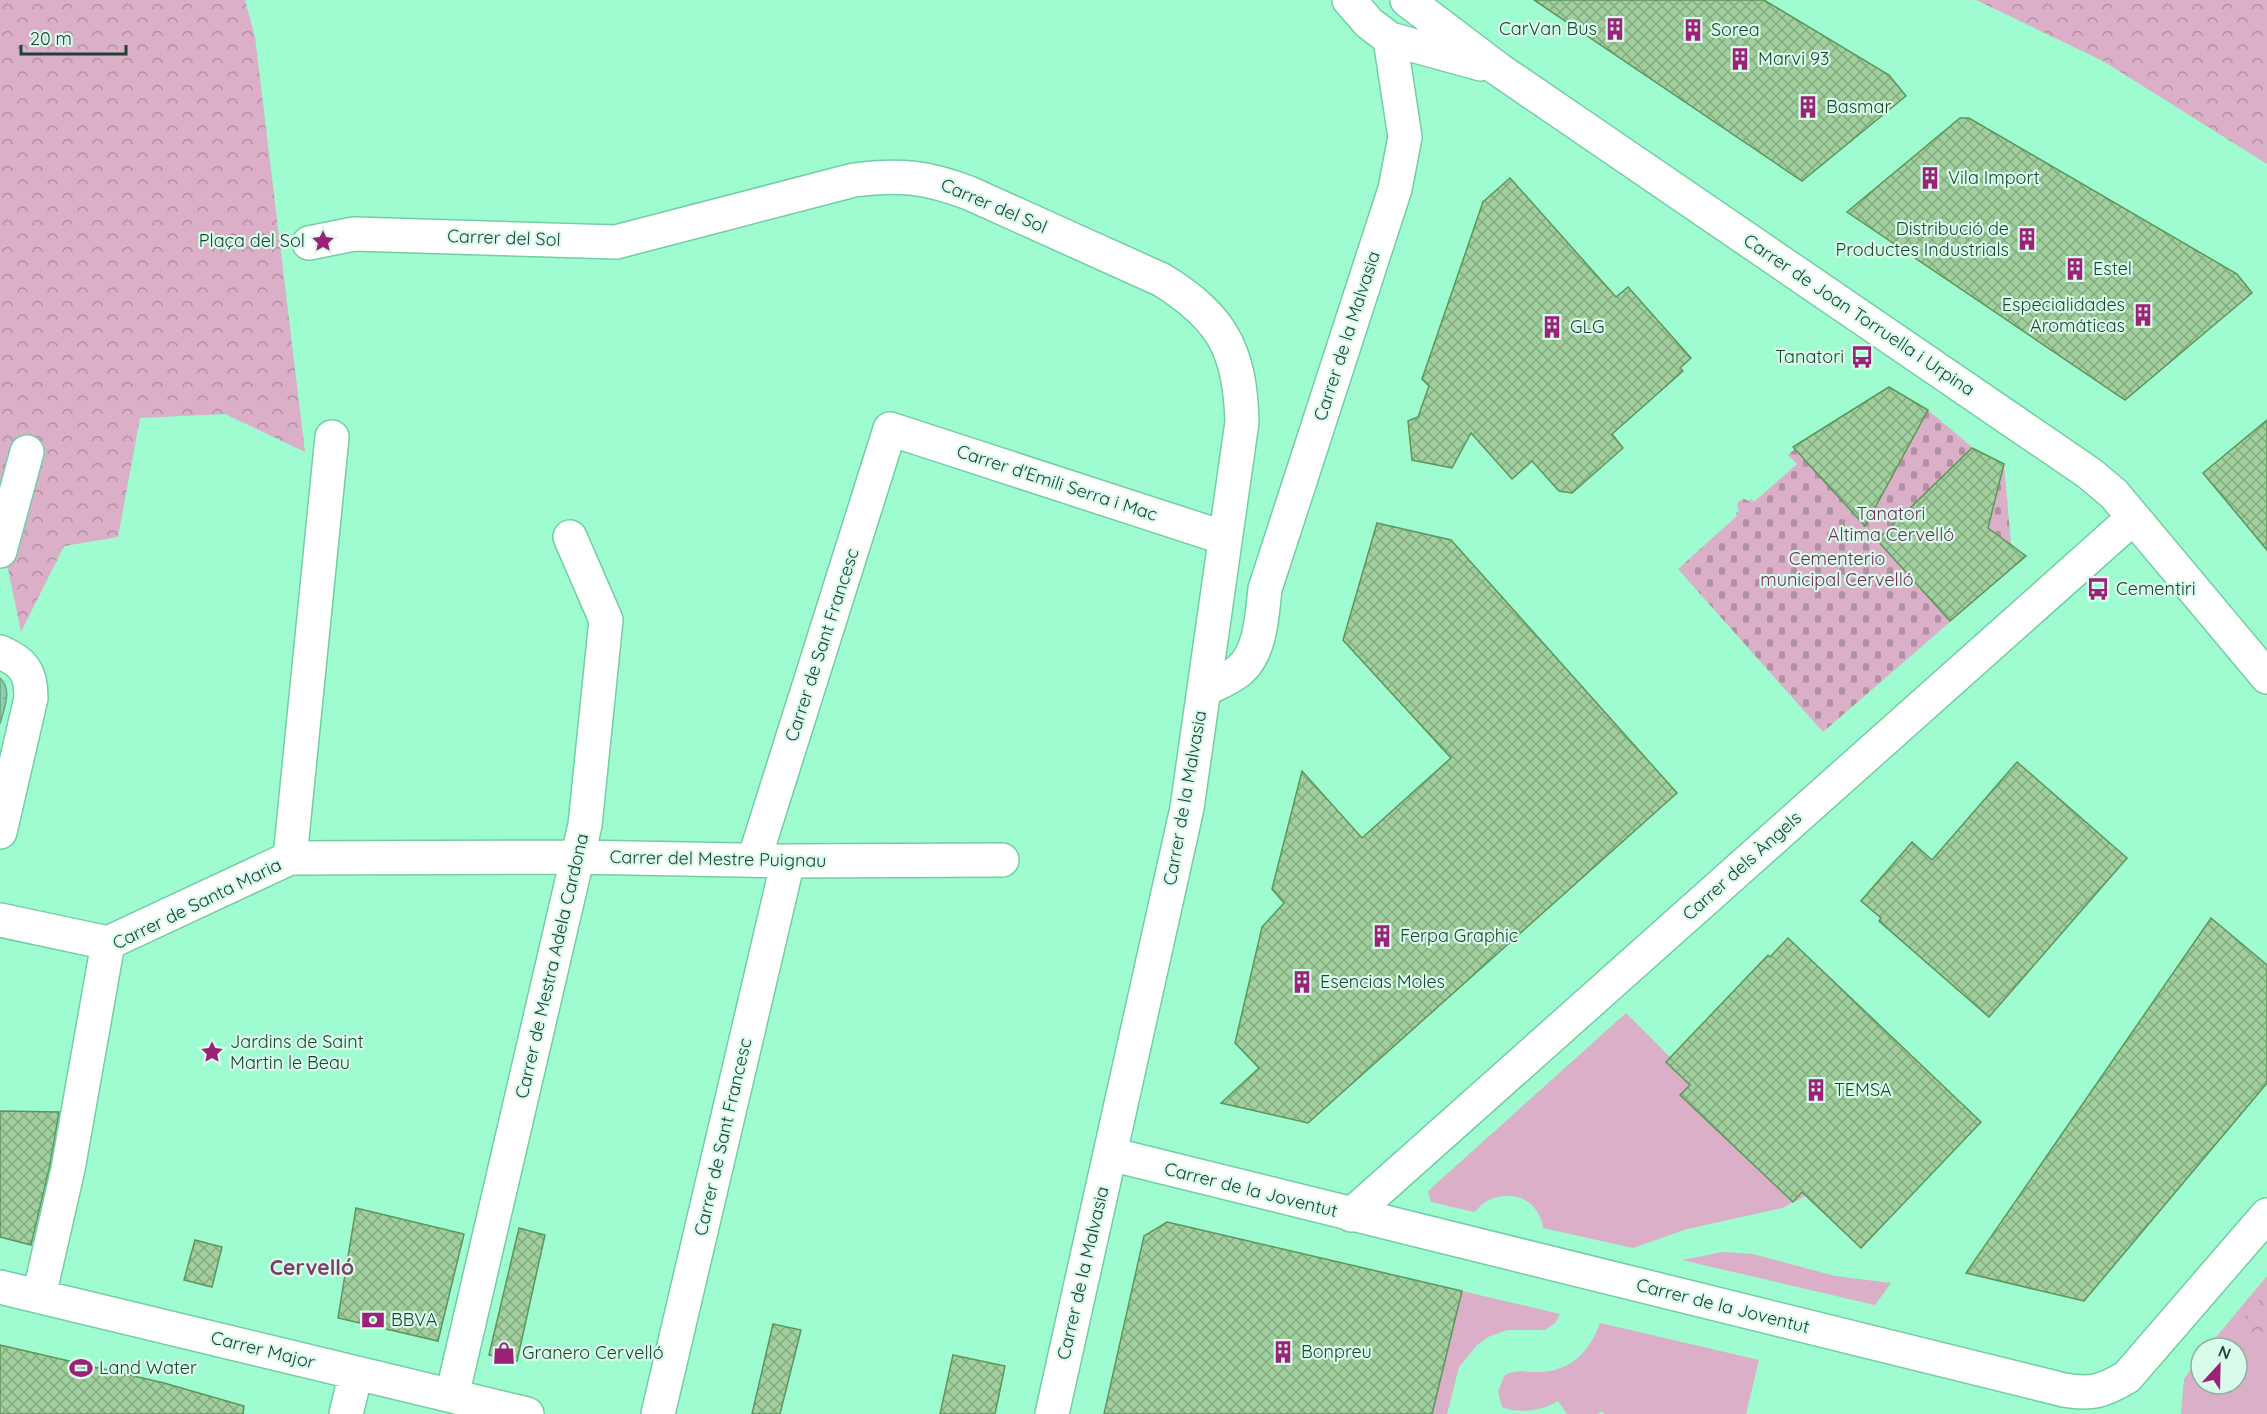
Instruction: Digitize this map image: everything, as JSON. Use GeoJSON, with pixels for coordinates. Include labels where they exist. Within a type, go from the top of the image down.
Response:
{"type":"FeatureCollection","features":[{"type":"Feature","properties":{"kind":"street"},"geometry":{"type":"LineString","coordinates":[[1350,0],[1369,23],[1390,39],[1498,69]]}},
{"type":"Feature","properties":{"kind":"street","name":"Carrer de Joan Torruella i Urpina"},"geometry":{"type":"LineString","coordinates":[[1407,0],[1498,69],[2089,473],[2114,494],[2267,677]]}},
{"type":"Feature","properties":{"kind":"street","name":"Carrer de la Malvasia"},"geometry":{"type":"LineString","coordinates":[[1052,1414],[1187,808],[1204,690],[1241,669],[1252,652],[1260,627],[1265,589],[1395,189],[1405,137],[1390,39]]}},
{"type":"Feature","properties":{"kind":"street","name":"Carrer del Sol"},"geometry":{"type":"LineString","coordinates":[[309,243],[354,234],[616,242],[854,180],[883,176],[916,177],[943,183],[1162,280],[1186,294],[1216,324],[1233,358],[1241,393],[1242,423],[1204,690]]}},
{"type":"Feature","properties":{"kind":"street","name":"Carrer d'Emili Serra i Mac"},"geometry":{"type":"LineString","coordinates":[[890,429],[1225,538]]}},
{"type":"Feature","properties":{"kind":"street","name":"Carrer de Sant Francesc"},"geometry":{"type":"LineString","coordinates":[[754,860],[890,429]]}},
{"type":"Feature","properties":{"kind":"street","name":"Carrer de Santa Maria"},"geometry":{"type":"LineString","coordinates":[[39,1296],[68,1169],[108,943],[290,858],[332,438]]}},
{"type":"Feature","properties":{"kind":"street"},"geometry":{"type":"LineString","coordinates":[[0,550],[27,452]]}},
{"type":"Feature","properties":{"kind":"street","name":"Carrer dels Àngels"},"geometry":{"type":"LineString","coordinates":[[1352,1215],[2133,518]]}},
{"type":"Feature","properties":{"kind":"street","name":"Carrer de Mestra Adela Cardona"},"geometry":{"type":"LineString","coordinates":[[452,1396],[585,825],[606,620],[570,537]]}},
{"type":"Feature","properties":{"kind":"street"},"geometry":{"type":"LineString","coordinates":[[0,652],[23,666],[30,676],[31,698],[0,832]]}},
{"type":"Feature","properties":{"kind":"street","name":"Carrer del Mestre Puignau"},"geometry":{"type":"LineString","coordinates":[[290,858],[578,857],[788,861],[1002,860]]}},
{"type":"Feature","properties":{"kind":"street","name":"Carrer de Sant Francesc"},"geometry":{"type":"LineString","coordinates":[[658,1414],[788,861]]}},
{"type":"Feature","properties":{"kind":"street"},"geometry":{"type":"LineString","coordinates":[[0,920],[108,943]]}},
{"type":"Feature","properties":{"kind":"street","name":"Carrer de la Joventut"},"geometry":{"type":"LineString","coordinates":[[1110,1155],[2086,1394],[2106,1389],[2127,1377],[2267,1215]]}},
{"type":"Feature","properties":{"kind":"street","name":"Carrer Major"},"geometry":{"type":"LineString","coordinates":[[0,1287],[526,1414]]}},
{"type":"Feature","properties":{"kind":"street"},"geometry":{"type":"LineString","coordinates":[[346,1414],[356,1373]]}},
{"type":"Feature","properties":{"kind":"green space"},"geometry":{"type":"Polygon","coordinates":[[[0,0],[245,0],[255,37],[305,452],[225,414],[140,418],[118,537],[64,546],[21,632],[0,530],[0,0]]]}},
{"type":"Feature","properties":{"kind":"green space"},"geometry":{"type":"Polygon","coordinates":[[[1976,0],[2267,0],[2267,164],[2103,61],[1976,0]]]}},
{"type":"Feature","properties":{"kind":"green space","name":"Tanatori Altima Cervelló"},"geometry":{"type":"Polygon","coordinates":[[[1889,387],[1928,410],[1973,448],[2004,464],[2011,544],[2026,556],[1823,732],[1678,569],[1737,516],[1739,501],[1751,499],[1754,502],[1797,464],[1788,455],[1805,440],[1889,387]]]}},
{"type":"Feature","properties":{"kind":"green space"},"geometry":{"type":"Polygon","coordinates":[[[1626,1013],[1670,1057],[1666,1062],[1690,1085],[1681,1095],[1793,1201],[1802,1192],[1806,1196],[1782,1208],[1687,1229],[1633,1248],[1543,1228],[1541,1218],[1531,1204],[1516,1197],[1498,1197],[1489,1200],[1474,1212],[1431,1202],[1428,1191],[1626,1013]]]}},
{"type":"Feature","properties":{"kind":"green space"},"geometry":{"type":"Polygon","coordinates":[[[1723,1252],[1753,1254],[1835,1276],[1891,1283],[1875,1305],[1682,1260],[1723,1252]]]}},
{"type":"Feature","properties":{"kind":"green space"},"geometry":{"type":"Polygon","coordinates":[[[2267,1276],[2267,1414],[2181,1414],[2184,1379],[2189,1372],[2189,1396],[2249,1396],[2249,1336],[2217,1336],[2267,1276]]]}},
{"type":"Feature","properties":{"kind":"green space"},"geometry":{"type":"Polygon","coordinates":[[[1462,1291],[1560,1314],[1555,1323],[1545,1330],[1507,1330],[1488,1337],[1477,1345],[1459,1367],[1447,1414],[1432,1414],[1462,1291]]]}},
{"type":"Feature","properties":{"kind":"green space"},"geometry":{"type":"Polygon","coordinates":[[[2267,1291],[2267,1351],[2237,1326],[2267,1291]]]}},
{"type":"Feature","properties":{"kind":"green space"},"geometry":{"type":"Polygon","coordinates":[[[1600,1323],[1759,1360],[1746,1414],[1604,1414],[1602,1411],[1597,1414],[1567,1414],[1558,1401],[1530,1410],[1502,1407],[1498,1392],[1504,1376],[1516,1372],[1548,1371],[1568,1365],[1584,1352],[1600,1323]]]}},
{"type":"Feature","properties":{"kind":"water"},"geometry":{"type":"Polygon","coordinates":[[[0,678],[7,694],[0,724],[0,678]]]}},
{"type":"Feature","properties":{"kind":"building"},"geometry":{"type":"Polygon","coordinates":[[[1534,0],[1764,0],[1889,75],[1906,96],[1802,181],[1534,0]]]}},
{"type":"Feature","properties":{"kind":"building"},"geometry":{"type":"Polygon","coordinates":[[[1960,118],[1969,118],[2237,274],[2252,293],[2125,400],[1847,212],[1960,118]]]}},
{"type":"Feature","properties":{"kind":"building","name":"GLG"},"geometry":{"type":"Polygon","coordinates":[[[1510,178],[1616,297],[1628,287],[1691,358],[1680,368],[1683,371],[1612,434],[1623,448],[1572,493],[1559,491],[1532,461],[1512,479],[1471,433],[1452,468],[1412,460],[1408,421],[1418,417],[1429,386],[1422,379],[1483,202],[1510,178]]]}},
{"type":"Feature","properties":{"kind":"building"},"geometry":{"type":"Polygon","coordinates":[[[1889,387],[1928,410],[1865,526],[1793,447],[1889,387]]]}},
{"type":"Feature","properties":{"kind":"building"},"geometry":{"type":"Polygon","coordinates":[[[2267,420],[2267,550],[2203,473],[2267,420]]]}},
{"type":"Feature","properties":{"kind":"building"},"geometry":{"type":"Polygon","coordinates":[[[1972,448],[2004,464],[1988,528],[2026,556],[1950,621],[1877,540],[1972,448]]]}},
{"type":"Feature","properties":{"kind":"building"},"geometry":{"type":"Polygon","coordinates":[[[1377,523],[1451,540],[1677,793],[1308,1123],[1221,1103],[1259,1068],[1235,1043],[1262,927],[1284,903],[1272,889],[1302,771],[1362,838],[1451,758],[1343,640],[1377,523]]]}},
{"type":"Feature","properties":{"kind":"building"},"geometry":{"type":"Polygon","coordinates":[[[2017,762],[2127,858],[1989,1017],[1879,921],[1881,918],[1861,901],[1912,842],[1932,860],[2017,762]]]}},
{"type":"Feature","properties":{"kind":"building"},"geometry":{"type":"Polygon","coordinates":[[[2211,918],[2267,965],[2267,1083],[2084,1301],[1966,1273],[2211,918]]]}},
{"type":"Feature","properties":{"kind":"building","name":"TEMSA"},"geometry":{"type":"Polygon","coordinates":[[[1788,938],[1981,1122],[1861,1248],[1802,1192],[1793,1202],[1680,1095],[1690,1085],[1666,1062],[1768,955],[1770,957],[1788,938]]]}},
{"type":"Feature","properties":{"kind":"building"},"geometry":{"type":"Polygon","coordinates":[[[0,1111],[59,1112],[50,1165],[31,1245],[0,1237],[0,1111]]]}},
{"type":"Feature","properties":{"kind":"building"},"geometry":{"type":"Polygon","coordinates":[[[356,1208],[464,1234],[438,1341],[338,1318],[356,1208]]]}},
{"type":"Feature","properties":{"kind":"building","name":"Bonpreu"},"geometry":{"type":"Polygon","coordinates":[[[1167,1222],[1462,1291],[1432,1414],[1104,1414],[1144,1236],[1167,1222]]]}},
{"type":"Feature","properties":{"kind":"building"},"geometry":{"type":"Polygon","coordinates":[[[519,1228],[545,1235],[517,1361],[489,1355],[519,1228]]]}},
{"type":"Feature","properties":{"kind":"building"},"geometry":{"type":"Polygon","coordinates":[[[195,1240],[222,1247],[212,1287],[184,1280],[195,1240]]]}},
{"type":"Feature","properties":{"kind":"building"},"geometry":{"type":"Polygon","coordinates":[[[773,1324],[801,1330],[780,1414],[752,1414],[773,1324]]]}},
{"type":"Feature","properties":{"kind":"building"},"geometry":{"type":"Polygon","coordinates":[[[0,1345],[164,1383],[244,1406],[243,1414],[0,1414],[0,1345]]]}},
{"type":"Feature","properties":{"kind":"building"},"geometry":{"type":"Polygon","coordinates":[[[953,1355],[1005,1366],[995,1414],[940,1414],[953,1355]]]}},
{"type":"Feature","properties":{"kind":"place","name":"CarVan Bus"},"geometry":{"type":"Point","coordinates":[1615,29]}},
{"type":"Feature","properties":{"kind":"place","name":"Sorea"},"geometry":{"type":"Point","coordinates":[1693,30]}},
{"type":"Feature","properties":{"kind":"place","name":"Marvi 93"},"geometry":{"type":"Point","coordinates":[1740,59]}},
{"type":"Feature","properties":{"kind":"place","name":"Basmar"},"geometry":{"type":"Point","coordinates":[1808,107]}},
{"type":"Feature","properties":{"kind":"place","name":"Vila Import"},"geometry":{"type":"Point","coordinates":[1930,178]}},
{"type":"Feature","properties":{"kind":"place","name":"Distribució de Productes Industrials"},"geometry":{"type":"Point","coordinates":[2027,239]}},
{"type":"Feature","properties":{"kind":"place","name":"Plaça del Sol"},"geometry":{"type":"Point","coordinates":[323,241]}},
{"type":"Feature","properties":{"kind":"place","name":"Estel"},"geometry":{"type":"Point","coordinates":[2075,269]}},
{"type":"Feature","properties":{"kind":"place","name":"Especialidades Aromáticas"},"geometry":{"type":"Point","coordinates":[2143,315]}},
{"type":"Feature","properties":{"kind":"place","name":"GLG"},"geometry":{"type":"Point","coordinates":[1552,327]}},
{"type":"Feature","properties":{"kind":"place","name":"Tanatori"},"geometry":{"type":"Point","coordinates":[1862,357]}},
{"type":"Feature","properties":{"kind":"place","name":"Cementiri"},"geometry":{"type":"Point","coordinates":[2098,589]}},
{"type":"Feature","properties":{"kind":"place","name":"Ferpa Graphic"},"geometry":{"type":"Point","coordinates":[1382,936]}},
{"type":"Feature","properties":{"kind":"place","name":"Esencias Moles"},"geometry":{"type":"Point","coordinates":[1302,982]}},
{"type":"Feature","properties":{"kind":"place","name":"Jardins de Saint Martin le Beau"},"geometry":{"type":"Point","coordinates":[212,1052]}},
{"type":"Feature","properties":{"kind":"place","name":"TEMSA"},"geometry":{"type":"Point","coordinates":[1816,1090]}},
{"type":"Feature","properties":{"kind":"place","name":"BBVA"},"geometry":{"type":"Point","coordinates":[373,1320]}},
{"type":"Feature","properties":{"kind":"place","name":"Bonpreu"},"geometry":{"type":"Point","coordinates":[1283,1352]}},
{"type":"Feature","properties":{"kind":"place","name":"Granero Cervelló"},"geometry":{"type":"Point","coordinates":[504,1353]}},
{"type":"Feature","properties":{"kind":"place","name":"Land Water"},"geometry":{"type":"Point","coordinates":[81,1368]}},
{"type":"Feature","properties":{"kind":"district","name":"Cervelló"},"geometry":{"type":"Point","coordinates":[312,1268]}},
{"type":"Feature","properties":{"kind":"park label","name":"Cementerio municipal Cervelló"},"geometry":{"type":"Point","coordinates":[1837,569]}}]}
